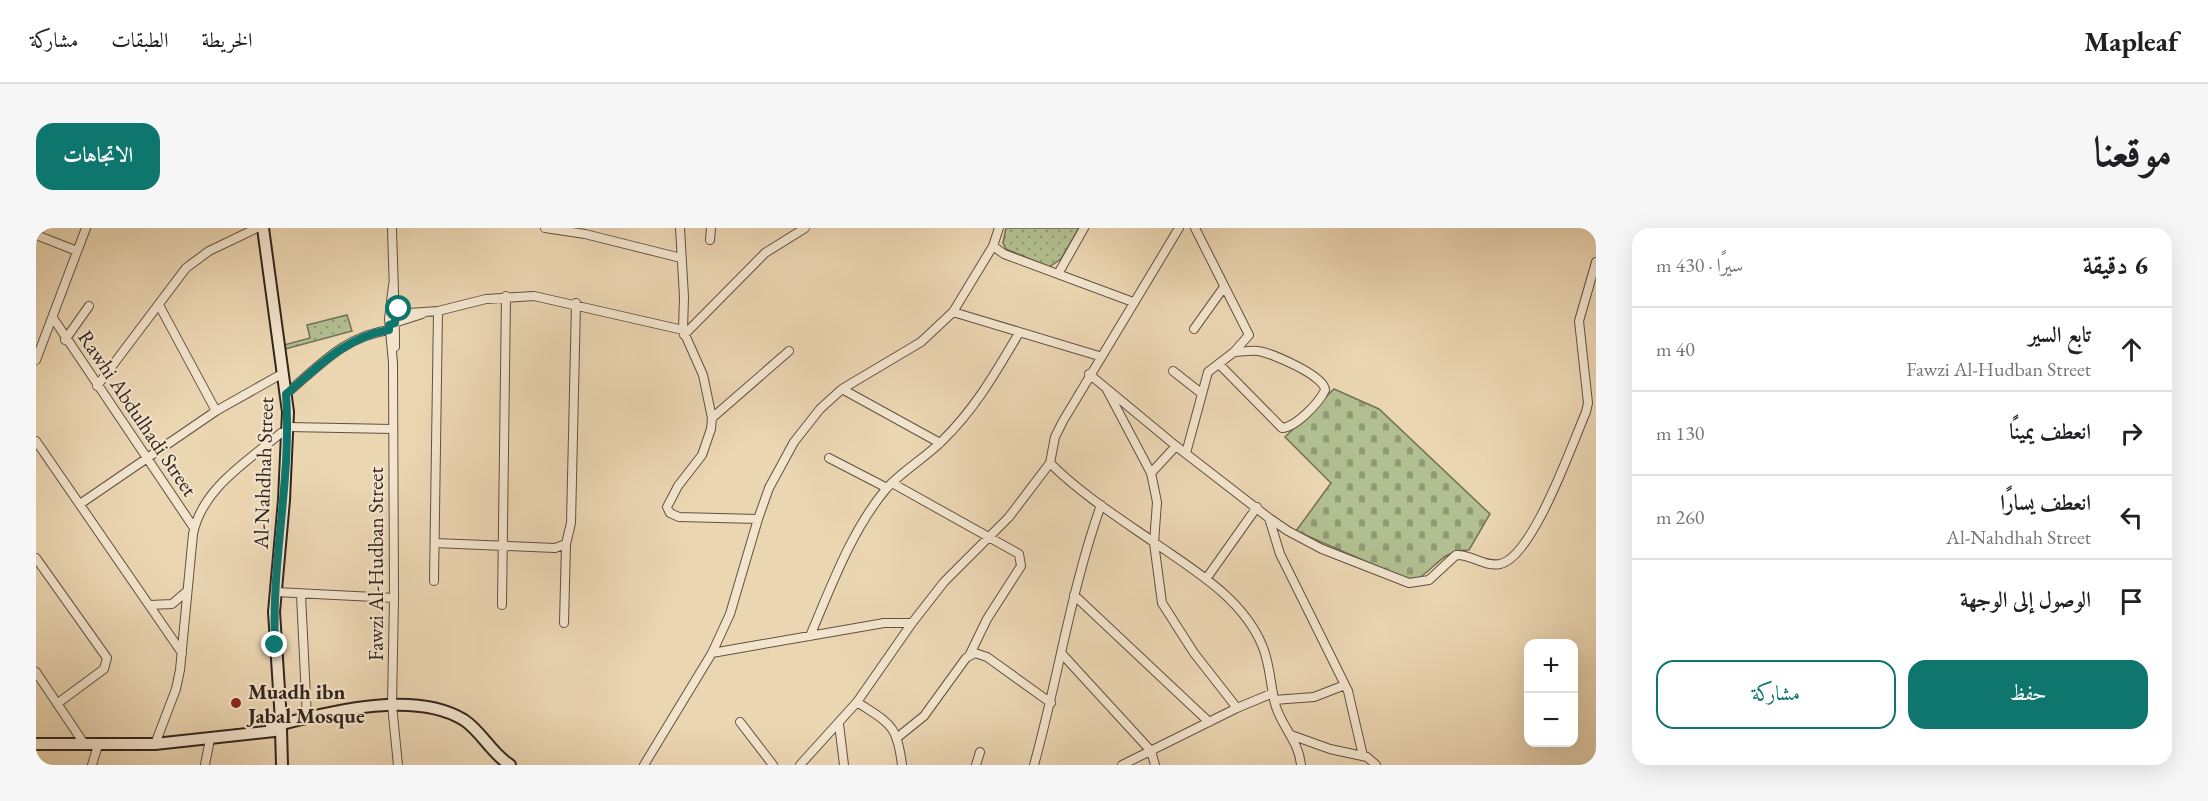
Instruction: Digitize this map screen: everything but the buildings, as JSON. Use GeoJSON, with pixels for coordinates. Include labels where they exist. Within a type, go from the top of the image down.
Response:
{"type":"FeatureCollection","features":[{"type":"Feature","properties":{"kind":"street"},"geometry":{"type":"LineString","coordinates":[[36,360],[86,228]]}},
{"type":"Feature","properties":{"kind":"street"},"geometry":{"type":"LineString","coordinates":[[97,386],[193,262],[256,228]]}},
{"type":"Feature","properties":{"kind":"street","name":"Al-Nahdhah Street"},"geometry":{"type":"LineString","coordinates":[[256,228],[284,430],[268,598],[277,726]]}},
{"type":"Feature","properties":{"kind":"street","name":"Al-Nahdhah Street"},"geometry":{"type":"LineString","coordinates":[[263,228],[286,394],[276,592],[277,726]]}},
{"type":"Feature","properties":{"kind":"street","name":"Fawzi Al-Hudban Street"},"geometry":{"type":"LineString","coordinates":[[392,228],[394,598],[392,705],[398,765]]}},
{"type":"Feature","properties":{"kind":"street"},"geometry":{"type":"LineString","coordinates":[[545,228],[586,231],[681,258]]}},
{"type":"Feature","properties":{"kind":"street"},"geometry":{"type":"LineString","coordinates":[[680,228],[684,297],[683,332],[703,375],[712,418],[711,429],[702,455],[669,499],[669,511],[679,517],[758,519]]}},
{"type":"Feature","properties":{"kind":"street"},"geometry":{"type":"LineString","coordinates":[[710,240],[711,228]]}},
{"type":"Feature","properties":{"kind":"street"},"geometry":{"type":"LineString","coordinates":[[683,332],[765,253],[805,228]]}},
{"type":"Feature","properties":{"kind":"street"},"geometry":{"type":"LineString","coordinates":[[644,765],[712,653],[735,600],[769,488],[794,442],[820,409],[842,388],[921,342],[953,312],[993,246],[999,228]]}},
{"type":"Feature","properties":{"kind":"street"},"geometry":{"type":"LineString","coordinates":[[1058,274],[1084,228]]}},
{"type":"Feature","properties":{"kind":"street"},"geometry":{"type":"LineString","coordinates":[[800,765],[857,702],[912,623],[944,582],[1018,507],[1050,463],[1055,438],[1089,374],[1179,228]]}},
{"type":"Feature","properties":{"kind":"street"},"geometry":{"type":"LineString","coordinates":[[1185,453],[1208,372],[1234,352],[1249,335],[1195,228]]}},
{"type":"Feature","properties":{"kind":"street"},"geometry":{"type":"LineString","coordinates":[[36,235],[77,251]]}},
{"type":"Feature","properties":{"kind":"street"},"geometry":{"type":"LineString","coordinates":[[993,246],[1005,254],[1133,302]]}},
{"type":"Feature","properties":{"kind":"street"},"geometry":{"type":"LineString","coordinates":[[1089,374],[1176,446],[1288,531],[1322,549],[1409,583],[1428,580],[1456,555],[1470,556],[1490,565],[1512,559],[1534,529],[1586,412],[1588,403],[1579,321],[1596,262]]}},
{"type":"Feature","properties":{"kind":"street","name":"Fawzi Al-Hudban Street"},"geometry":{"type":"LineString","coordinates":[[392,323],[396,305],[393,285]]}},
{"type":"Feature","properties":{"kind":"street"},"geometry":{"type":"LineString","coordinates":[[1194,329],[1224,287]]}},
{"type":"Feature","properties":{"kind":"street"},"geometry":{"type":"LineString","coordinates":[[396,305],[404,312],[423,313],[506,296],[534,296],[576,303],[683,332]]}},
{"type":"Feature","properties":{"kind":"street"},"geometry":{"type":"LineString","coordinates":[[502,605],[506,296]]}},
{"type":"Feature","properties":{"kind":"street"},"geometry":{"type":"LineString","coordinates":[[564,623],[566,544],[571,523],[576,303]]}},
{"type":"Feature","properties":{"kind":"street"},"geometry":{"type":"LineString","coordinates":[[159,305],[216,411]]}},
{"type":"Feature","properties":{"kind":"street"},"geometry":{"type":"LineString","coordinates":[[65,340],[89,306]]}},
{"type":"Feature","properties":{"kind":"street"},"geometry":{"type":"LineString","coordinates":[[434,581],[438,311]]}},
{"type":"Feature","properties":{"kind":"street"},"geometry":{"type":"LineString","coordinates":[[953,312],[1099,356]]}},
{"type":"Feature","properties":{"kind":"street"},"geometry":{"type":"LineString","coordinates":[[392,323],[409,313]]}},
{"type":"Feature","properties":{"kind":"street"},"geometry":{"type":"LineString","coordinates":[[286,394],[343,345],[392,323],[423,313]]}},
{"type":"Feature","properties":{"kind":"street","name":"Rawhi Abdulhadi Street"},"geometry":{"type":"LineString","coordinates":[[53,318],[65,340],[194,528]]}},
{"type":"Feature","properties":{"kind":"street"},"geometry":{"type":"LineString","coordinates":[[810,636],[837,574],[870,512],[889,486],[940,443],[976,404],[1019,333]]}},
{"type":"Feature","properties":{"kind":"street"},"geometry":{"type":"LineString","coordinates":[[712,418],[789,351]]}},
{"type":"Feature","properties":{"kind":"street"},"geometry":{"type":"LineString","coordinates":[[1219,364],[1282,428],[1289,427],[1323,395],[1325,386],[1321,381],[1275,356],[1258,351],[1234,352]]}},
{"type":"Feature","properties":{"kind":"street"},"geometry":{"type":"LineString","coordinates":[[1173,371],[1201,393]]}},
{"type":"Feature","properties":{"kind":"street"},"geometry":{"type":"LineString","coordinates":[[80,504],[216,411],[278,376]]}},
{"type":"Feature","properties":{"kind":"street"},"geometry":{"type":"LineString","coordinates":[[842,388],[940,443]]}},
{"type":"Feature","properties":{"kind":"street"},"geometry":{"type":"LineString","coordinates":[[1107,388],[1151,473],[1157,502],[1154,543],[1162,603],[1188,645],[1237,708]]}},
{"type":"Feature","properties":{"kind":"street"},"geometry":{"type":"LineString","coordinates":[[155,744],[176,689],[182,653],[186,592],[194,528],[198,514],[211,494],[284,430],[393,429]]}},
{"type":"Feature","properties":{"kind":"street"},"geometry":{"type":"LineString","coordinates":[[36,441],[182,653]]}},
{"type":"Feature","properties":{"kind":"street"},"geometry":{"type":"LineString","coordinates":[[1151,473],[1176,446]]}},
{"type":"Feature","properties":{"kind":"street"},"geometry":{"type":"LineString","coordinates":[[830,458],[989,536],[1019,554],[1022,559],[1021,566],[987,619],[970,654],[924,716],[898,737]]}},
{"type":"Feature","properties":{"kind":"street"},"geometry":{"type":"LineString","coordinates":[[1050,463],[1101,505],[1206,579],[1242,612],[1268,662],[1274,697],[1299,752],[1301,765]]}},
{"type":"Feature","properties":{"kind":"street"},"geometry":{"type":"LineString","coordinates":[[1034,765],[1051,703],[1074,595],[1101,505]]}},
{"type":"Feature","properties":{"kind":"street"},"geometry":{"type":"LineString","coordinates":[[1206,579],[1257,507]]}},
{"type":"Feature","properties":{"kind":"street"},"geometry":{"type":"LineString","coordinates":[[1269,518],[1280,554],[1345,685],[1363,756]]}},
{"type":"Feature","properties":{"kind":"street"},"geometry":{"type":"LineString","coordinates":[[435,543],[555,548],[566,544]]}},
{"type":"Feature","properties":{"kind":"street"},"geometry":{"type":"LineString","coordinates":[[36,558],[107,658],[104,669],[58,703]]}},
{"type":"Feature","properties":{"kind":"street"},"geometry":{"type":"LineString","coordinates":[[150,605],[172,604],[186,592]]}},
{"type":"Feature","properties":{"kind":"street"},"geometry":{"type":"LineString","coordinates":[[276,592],[394,598]]}},
{"type":"Feature","properties":{"kind":"street"},"geometry":{"type":"LineString","coordinates":[[301,595],[307,718]]}},
{"type":"Feature","properties":{"kind":"street"},"geometry":{"type":"LineString","coordinates":[[1074,595],[1209,722]]}},
{"type":"Feature","properties":{"kind":"street"},"geometry":{"type":"LineString","coordinates":[[712,653],[884,623],[912,623]]}},
{"type":"Feature","properties":{"kind":"street"},"geometry":{"type":"LineString","coordinates":[[970,654],[979,653],[987,657],[1051,703]]}},
{"type":"Feature","properties":{"kind":"street"},"geometry":{"type":"LineString","coordinates":[[1062,654],[1151,751],[1155,765]]}},
{"type":"Feature","properties":{"kind":"street"},"geometry":{"type":"LineString","coordinates":[[36,672],[86,745]]}},
{"type":"Feature","properties":{"kind":"street"},"geometry":{"type":"LineString","coordinates":[[1122,765],[1237,708],[1274,697],[1314,697],[1345,685]]}},
{"type":"Feature","properties":{"kind":"street"},"geometry":{"type":"LineString","coordinates":[[857,702],[889,724],[898,737],[902,765]]}},
{"type":"Feature","properties":{"kind":"street"},"geometry":{"type":"LineString","coordinates":[[36,744],[155,744],[210,739],[243,734],[307,718],[392,705],[427,707],[451,713],[475,729],[497,756],[510,765]]}},
{"type":"Feature","properties":{"kind":"street"},"geometry":{"type":"LineString","coordinates":[[740,722],[773,765]]}},
{"type":"Feature","properties":{"kind":"street"},"geometry":{"type":"LineString","coordinates":[[839,724],[844,765]]}},
{"type":"Feature","properties":{"kind":"street"},"geometry":{"type":"LineString","coordinates":[[277,726],[282,760]]}},
{"type":"Feature","properties":{"kind":"street"},"geometry":{"type":"LineString","coordinates":[[1291,735],[1330,749],[1363,756],[1376,765]]}},
{"type":"Feature","properties":{"kind":"street"},"geometry":{"type":"LineString","coordinates":[[205,765],[210,739]]}},
{"type":"Feature","properties":{"kind":"street"},"geometry":{"type":"LineString","coordinates":[[92,765],[98,745]]}},
{"type":"Feature","properties":{"kind":"street"},"geometry":{"type":"LineString","coordinates":[[976,765],[980,752]]}},
{"type":"Feature","properties":{"kind":"green space"},"geometry":{"type":"Polygon","coordinates":[[[1006,228],[1079,228],[1061,259],[1049,267],[1006,249],[1003,243],[1006,228]]]}},
{"type":"Feature","properties":{"kind":"green space"},"geometry":{"type":"Polygon","coordinates":[[[347,315],[352,331],[285,349],[284,345],[310,338],[307,325],[347,315]]]}},
{"type":"Feature","properties":{"kind":"green space"},"geometry":{"type":"Polygon","coordinates":[[[1334,389],[1379,409],[1490,514],[1469,550],[1452,553],[1445,557],[1413,582],[1296,531],[1331,483],[1285,437],[1334,389]]]}},
{"type":"Feature","properties":{"kind":"place","name":"Muadh ibn Jabal Mosque"},"geometry":{"type":"Point","coordinates":[236,703]}},
{"type":"Feature","properties":{"kind":"route"},"geometry":{"type":"LineString","coordinates":[[275,645],[274,612],[287,457],[286,394],[343,345],[358,338],[389,330],[389,325],[395,323],[396,305],[399,309]]}}]}
